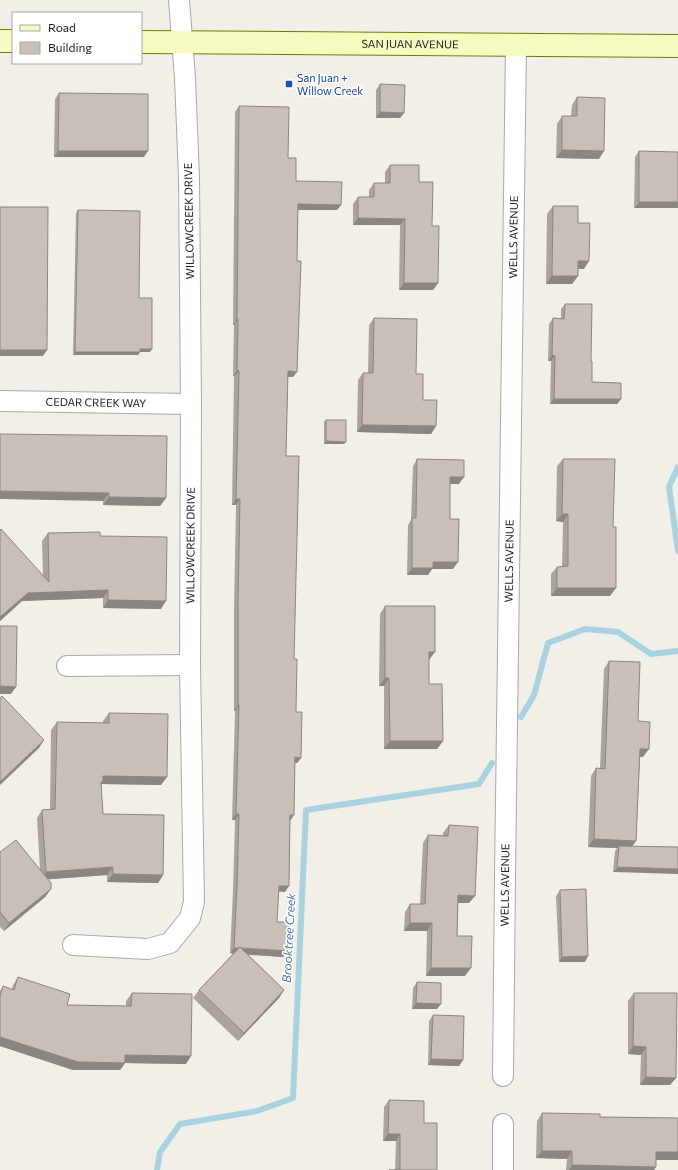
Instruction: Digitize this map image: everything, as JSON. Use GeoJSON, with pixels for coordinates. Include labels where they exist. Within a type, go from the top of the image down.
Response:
{"type":"FeatureCollection","features":[{"type":"Feature","properties":{"kind":"main road"},"geometry":{"type":"LineString","coordinates":[[0,41],[12,41]]}},
{"type":"Feature","properties":{"kind":"main road","name":"SAN JUAN AVENUE"},"geometry":{"type":"LineString","coordinates":[[142,42],[678,46]]}},
{"type":"Feature","properties":{"kind":"street","name":"WILLOWCREEK DRIVE"},"geometry":{"type":"LineString","coordinates":[[73,945],[148,949],[170,944],[190,918],[194,902],[190,665],[191,404],[189,178],[183,42],[179,0]]}},
{"type":"Feature","properties":{"kind":"street","name":"WELLS AVENUE"},"geometry":{"type":"LineString","coordinates":[[504,1076],[504,876],[516,45]]}},
{"type":"Feature","properties":{"kind":"street","name":"CEDAR CREEK WAY"},"geometry":{"type":"LineString","coordinates":[[0,401],[191,404]]}},
{"type":"Feature","properties":{"kind":"street"},"geometry":{"type":"LineString","coordinates":[[67,666],[190,665]]}},
{"type":"Feature","properties":{"kind":"street"},"geometry":{"type":"LineString","coordinates":[[503,1124],[503,1170]]}},
{"type":"Feature","properties":{"kind":"building"},"geometry":{"type":"Polygon","coordinates":[[[380,84],[405,85],[404,113],[380,112],[380,84]]]}},
{"type":"Feature","properties":{"kind":"building"},"geometry":{"type":"Polygon","coordinates":[[[59,93],[148,94],[148,151],[58,151],[59,93]]]}},
{"type":"Feature","properties":{"kind":"building"},"geometry":{"type":"Polygon","coordinates":[[[577,97],[605,98],[604,151],[562,150],[562,116],[577,116],[577,97]]]}},
{"type":"Feature","properties":{"kind":"building"},"geometry":{"type":"Polygon","coordinates":[[[239,106],[289,107],[288,158],[296,158],[296,181],[342,182],[341,205],[298,204],[297,261],[301,261],[297,372],[288,371],[286,456],[299,456],[294,659],[297,659],[296,712],[302,712],[301,758],[295,757],[294,815],[290,815],[289,886],[279,886],[277,922],[289,922],[287,951],[240,947],[234,948],[239,814],[236,814],[239,705],[238,602],[240,499],[236,499],[239,371],[237,370],[237,319],[239,106]]]}},
{"type":"Feature","properties":{"kind":"building"},"geometry":{"type":"Polygon","coordinates":[[[639,151],[678,152],[678,202],[639,202],[639,151]]]}},
{"type":"Feature","properties":{"kind":"building"},"geometry":{"type":"Polygon","coordinates":[[[390,165],[419,165],[419,182],[433,182],[432,226],[439,226],[438,283],[404,283],[405,219],[358,218],[358,197],[374,197],[374,183],[390,183],[390,165]]]}},
{"type":"Feature","properties":{"kind":"building"},"geometry":{"type":"Polygon","coordinates":[[[553,206],[578,206],[578,223],[590,223],[589,261],[578,261],[578,276],[552,276],[553,206]]]}},
{"type":"Feature","properties":{"kind":"building"},"geometry":{"type":"Polygon","coordinates":[[[0,207],[48,207],[47,350],[0,350],[0,207]]]}},
{"type":"Feature","properties":{"kind":"building"},"geometry":{"type":"Polygon","coordinates":[[[78,210],[140,211],[139,298],[152,298],[152,349],[140,349],[140,352],[75,352],[78,210]]]}},
{"type":"Feature","properties":{"kind":"building"},"geometry":{"type":"Polygon","coordinates":[[[565,304],[592,304],[592,382],[621,383],[621,399],[554,399],[555,356],[552,355],[553,318],[564,319],[565,304]]]}},
{"type":"Feature","properties":{"kind":"building"},"geometry":{"type":"Polygon","coordinates":[[[374,318],[417,319],[416,374],[423,374],[423,400],[437,400],[436,426],[362,425],[363,373],[373,373],[374,318]]]}},
{"type":"Feature","properties":{"kind":"building"},"geometry":{"type":"Polygon","coordinates":[[[326,420],[346,420],[346,442],[326,441],[326,420]]]}},
{"type":"Feature","properties":{"kind":"building"},"geometry":{"type":"Polygon","coordinates":[[[0,434],[167,436],[166,498],[109,497],[109,493],[0,491],[0,434]]]}},
{"type":"Feature","properties":{"kind":"building"},"geometry":{"type":"Polygon","coordinates":[[[417,459],[464,460],[464,477],[450,477],[450,519],[459,519],[458,562],[433,562],[433,568],[412,568],[412,518],[416,518],[417,459]]]}},
{"type":"Feature","properties":{"kind":"building"},"geometry":{"type":"Polygon","coordinates":[[[563,459],[615,459],[613,527],[616,527],[616,588],[557,588],[557,567],[568,566],[568,514],[562,514],[563,459]]]}},
{"type":"Feature","properties":{"kind":"building"},"geometry":{"type":"Polygon","coordinates":[[[1,529],[49,582],[48,533],[100,532],[100,536],[167,537],[166,601],[108,600],[108,590],[28,593],[0,617],[1,529]]]}},
{"type":"Feature","properties":{"kind":"building"},"geometry":{"type":"Polygon","coordinates":[[[385,606],[435,606],[435,652],[429,652],[429,684],[442,684],[443,741],[390,741],[389,678],[385,678],[385,606]]]}},
{"type":"Feature","properties":{"kind":"building"},"geometry":{"type":"Polygon","coordinates":[[[0,626],[17,626],[16,687],[0,686],[0,626]]]}},
{"type":"Feature","properties":{"kind":"building"},"geometry":{"type":"Polygon","coordinates":[[[609,661],[640,662],[638,721],[650,722],[649,749],[640,749],[636,841],[594,839],[596,768],[605,769],[609,661]]]}},
{"type":"Feature","properties":{"kind":"building"},"geometry":{"type":"Polygon","coordinates":[[[2,696],[44,740],[0,782],[0,698],[2,696]]]}},
{"type":"Feature","properties":{"kind":"building"},"geometry":{"type":"Polygon","coordinates":[[[109,713],[168,714],[167,777],[103,776],[103,782],[101,782],[103,814],[164,815],[163,875],[113,874],[113,867],[46,872],[42,810],[55,809],[57,722],[109,723],[109,713]]]}},
{"type":"Feature","properties":{"kind":"building"},"geometry":{"type":"Polygon","coordinates":[[[449,825],[478,827],[475,896],[458,895],[457,936],[472,936],[471,968],[431,968],[432,923],[410,923],[410,904],[425,904],[428,835],[448,836],[449,825]]]}},
{"type":"Feature","properties":{"kind":"building"},"geometry":{"type":"Polygon","coordinates":[[[16,840],[51,883],[51,889],[9,923],[0,912],[0,852],[16,840]]]}},
{"type":"Feature","properties":{"kind":"building"},"geometry":{"type":"Polygon","coordinates":[[[619,846],[678,847],[678,869],[617,867],[619,846]]]}},
{"type":"Feature","properties":{"kind":"building"},"geometry":{"type":"Polygon","coordinates":[[[586,889],[588,956],[562,957],[560,890],[586,889]]]}},
{"type":"Feature","properties":{"kind":"building"},"geometry":{"type":"Polygon","coordinates":[[[240,947],[284,990],[244,1033],[199,990],[240,947]]]}},
{"type":"Feature","properties":{"kind":"building"},"geometry":{"type":"Polygon","coordinates":[[[18,977],[70,994],[67,1005],[131,1006],[132,993],[192,994],[191,1056],[125,1055],[125,1063],[78,1062],[0,1037],[0,996],[3,986],[14,990],[18,977]]]}},
{"type":"Feature","properties":{"kind":"building"},"geometry":{"type":"Polygon","coordinates":[[[417,982],[441,983],[441,1004],[416,1003],[417,982]]]}},
{"type":"Feature","properties":{"kind":"building"},"geometry":{"type":"Polygon","coordinates":[[[634,993],[677,993],[676,1078],[646,1077],[646,1047],[633,1046],[634,993]]]}},
{"type":"Feature","properties":{"kind":"building"},"geometry":{"type":"Polygon","coordinates":[[[433,1015],[464,1016],[463,1060],[431,1059],[433,1015]]]}},
{"type":"Feature","properties":{"kind":"building"},"geometry":{"type":"Polygon","coordinates":[[[389,1100],[424,1101],[424,1123],[437,1123],[437,1170],[400,1170],[400,1134],[388,1134],[389,1100]]]}},
{"type":"Feature","properties":{"kind":"building"},"geometry":{"type":"Polygon","coordinates":[[[542,1113],[600,1114],[600,1117],[678,1118],[678,1152],[656,1152],[656,1167],[572,1165],[572,1151],[542,1151],[542,1113]]]}},
{"type":"Feature","properties":{"kind":"waterway","name":"Brooktree Creek"},"geometry":{"type":"LineString","coordinates":[[678,467],[669,487],[678,551]]}},
{"type":"Feature","properties":{"kind":"waterway","name":"Brooktree Creek"},"geometry":{"type":"LineString","coordinates":[[521,717],[534,695],[548,643],[585,629],[618,632],[651,654],[678,651]]}},
{"type":"Feature","properties":{"kind":"waterway","name":"Brooktree Creek"},"geometry":{"type":"LineString","coordinates":[[157,1170],[160,1152],[180,1124],[257,1111],[293,1098],[306,810],[479,784],[492,763]]}},
{"type":"Feature","properties":{"kind":"place","name":"San Juan + Willow Creek"},"geometry":{"type":"Point","coordinates":[289,84]}}]}
